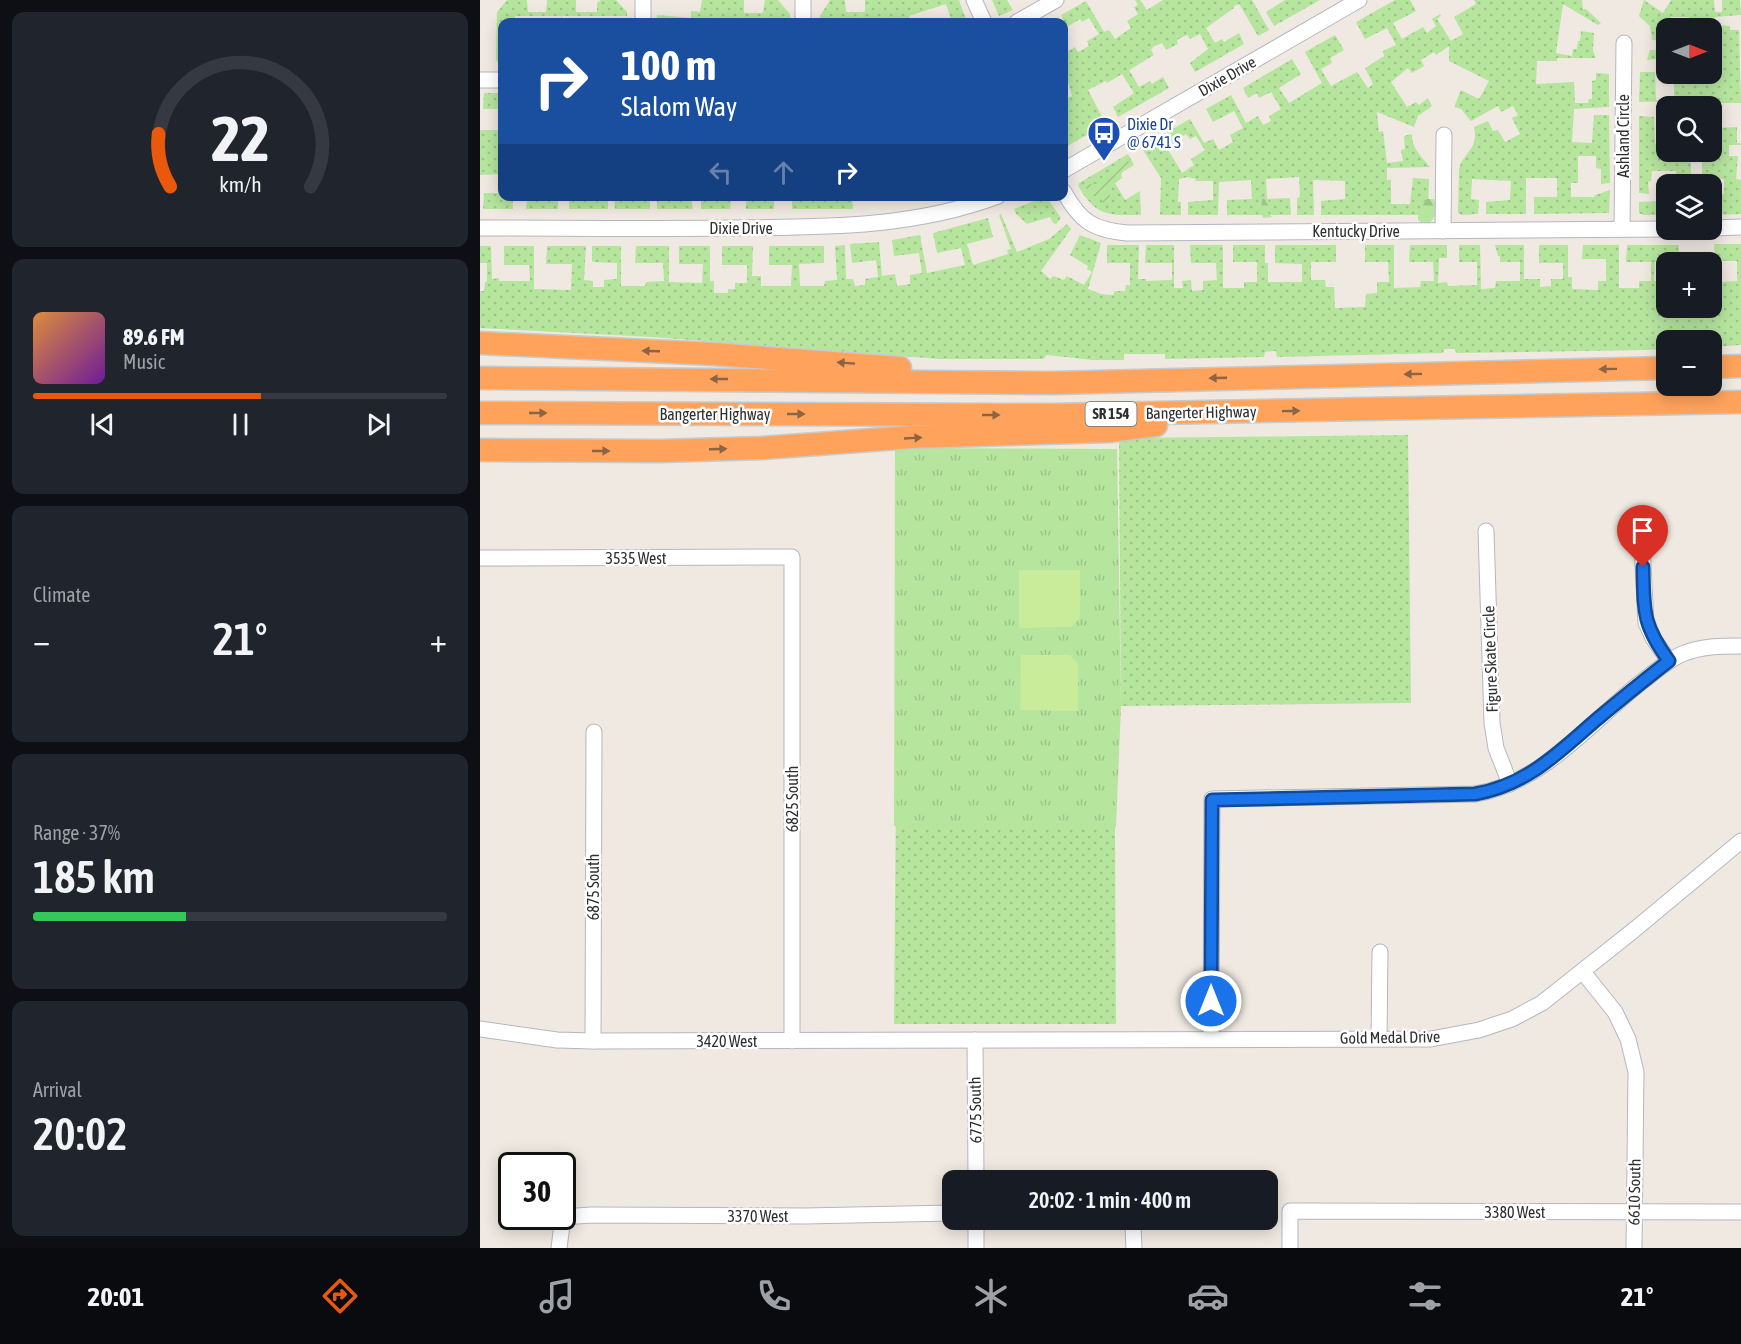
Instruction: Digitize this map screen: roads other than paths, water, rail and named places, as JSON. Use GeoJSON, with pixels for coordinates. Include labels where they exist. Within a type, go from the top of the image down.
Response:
{"type":"FeatureCollection","features":[{"type":"Feature","properties":{"kind":"highway"},"geometry":{"type":"LineString","coordinates":[[480,343],[713,354],[864,365],[939,372],[1008,383]]}},
{"type":"Feature","properties":{"kind":"highway"},"geometry":{"type":"LineString","coordinates":[[1722,367],[1741,366]]}},
{"type":"Feature","properties":{"kind":"highway","name":"Bangerter Highway"},"geometry":{"type":"LineString","coordinates":[[480,378],[1008,383],[1656,368]]}},
{"type":"Feature","properties":{"kind":"highway","name":"Bangerter Highway"},"geometry":{"type":"LineString","coordinates":[[480,413],[1050,415],[1741,402]]}},
{"type":"Feature","properties":{"kind":"highway"},"geometry":{"type":"LineString","coordinates":[[480,450],[660,451],[751,448],[912,437],[1083,432],[1158,425],[1214,412]]}},
{"type":"Feature","properties":{"kind":"street"},"geometry":{"type":"LineString","coordinates":[[643,0],[643,18]]}},
{"type":"Feature","properties":{"kind":"street"},"geometry":{"type":"LineString","coordinates":[[803,0],[803,18]]}},
{"type":"Feature","properties":{"kind":"street"},"geometry":{"type":"LineString","coordinates":[[974,0],[982,18]]}},
{"type":"Feature","properties":{"kind":"street"},"geometry":{"type":"LineString","coordinates":[[1024,18],[1056,0]]}},
{"type":"Feature","properties":{"kind":"street","name":"Dixie Drive"},"geometry":{"type":"LineString","coordinates":[[1068,168],[1359,0]]}},
{"type":"Feature","properties":{"kind":"street","name":"Ashland Circle"},"geometry":{"type":"LineString","coordinates":[[1622,230],[1623,43]]}},
{"type":"Feature","properties":{"kind":"street"},"geometry":{"type":"LineString","coordinates":[[480,80],[498,80]]}},
{"type":"Feature","properties":{"kind":"street"},"geometry":{"type":"LineString","coordinates":[[1443,231],[1444,135]]}},
{"type":"Feature","properties":{"kind":"street","name":"Kentucky Drive"},"geometry":{"type":"LineString","coordinates":[[1068,199],[1074,210],[1090,225],[1118,232],[1656,229]]}},
{"type":"Feature","properties":{"kind":"street","name":"Dixie Drive"},"geometry":{"type":"LineString","coordinates":[[480,228],[829,228],[888,223],[924,217],[980,201]]}},
{"type":"Feature","properties":{"kind":"street"},"geometry":{"type":"LineString","coordinates":[[1722,228],[1741,227]]}},
{"type":"Feature","properties":{"kind":"street"},"geometry":{"type":"LineString","coordinates":[[1641,526],[1646,623],[1669,661]]}},
{"type":"Feature","properties":{"kind":"street","name":"Figure Skate Circle"},"geometry":{"type":"LineString","coordinates":[[1486,531],[1492,723],[1496,748],[1510,784]]}},
{"type":"Feature","properties":{"kind":"street","name":"3535 West"},"geometry":{"type":"LineString","coordinates":[[480,558],[792,556]]}},
{"type":"Feature","properties":{"kind":"street","name":"6825 South"},"geometry":{"type":"LineString","coordinates":[[792,556],[792,1041]]}},
{"type":"Feature","properties":{"kind":"street"},"geometry":{"type":"LineString","coordinates":[[1211,1038],[1212,800],[1475,794],[1493,791],[1543,765],[1628,692],[1669,661],[1697,650],[1717,646],[1741,646]]}},
{"type":"Feature","properties":{"kind":"street","name":"6875 South"},"geometry":{"type":"LineString","coordinates":[[593,1041],[594,732]]}},
{"type":"Feature","properties":{"kind":"street","name":"Gold Medal Drive"},"geometry":{"type":"LineString","coordinates":[[975,1040],[1431,1039],[1479,1030],[1512,1019],[1542,1003],[1741,842]]}},
{"type":"Feature","properties":{"kind":"street"},"geometry":{"type":"LineString","coordinates":[[1379,1038],[1380,952]]}},
{"type":"Feature","properties":{"kind":"street","name":"6610 South"},"geometry":{"type":"LineString","coordinates":[[1583,972],[1615,1012],[1628,1039],[1636,1072],[1634,1248]]}},
{"type":"Feature","properties":{"kind":"street","name":"3420 West"},"geometry":{"type":"LineString","coordinates":[[480,1029],[557,1040],[593,1041],[975,1040]]}},
{"type":"Feature","properties":{"kind":"street","name":"6775 South"},"geometry":{"type":"LineString","coordinates":[[975,1040],[976,1170]]}},
{"type":"Feature","properties":{"kind":"street","name":"3380 West"},"geometry":{"type":"LineString","coordinates":[[1290,1248],[1290,1211],[1741,1212]]}},
{"type":"Feature","properties":{"kind":"street","name":"3370 West"},"geometry":{"type":"LineString","coordinates":[[576,1216],[804,1216],[942,1212]]}},
{"type":"Feature","properties":{"kind":"street"},"geometry":{"type":"LineString","coordinates":[[559,1248],[561,1230]]}},
{"type":"Feature","properties":{"kind":"street"},"geometry":{"type":"LineString","coordinates":[[976,1230],[976,1248]]}},
{"type":"Feature","properties":{"kind":"street"},"geometry":{"type":"LineString","coordinates":[[1133,1230],[1134,1248]]}},
{"type":"Feature","properties":{"kind":"place","name":"Dixie Dr @ 6741 S"},"geometry":{"type":"Point","coordinates":[1104,162]}}]}
